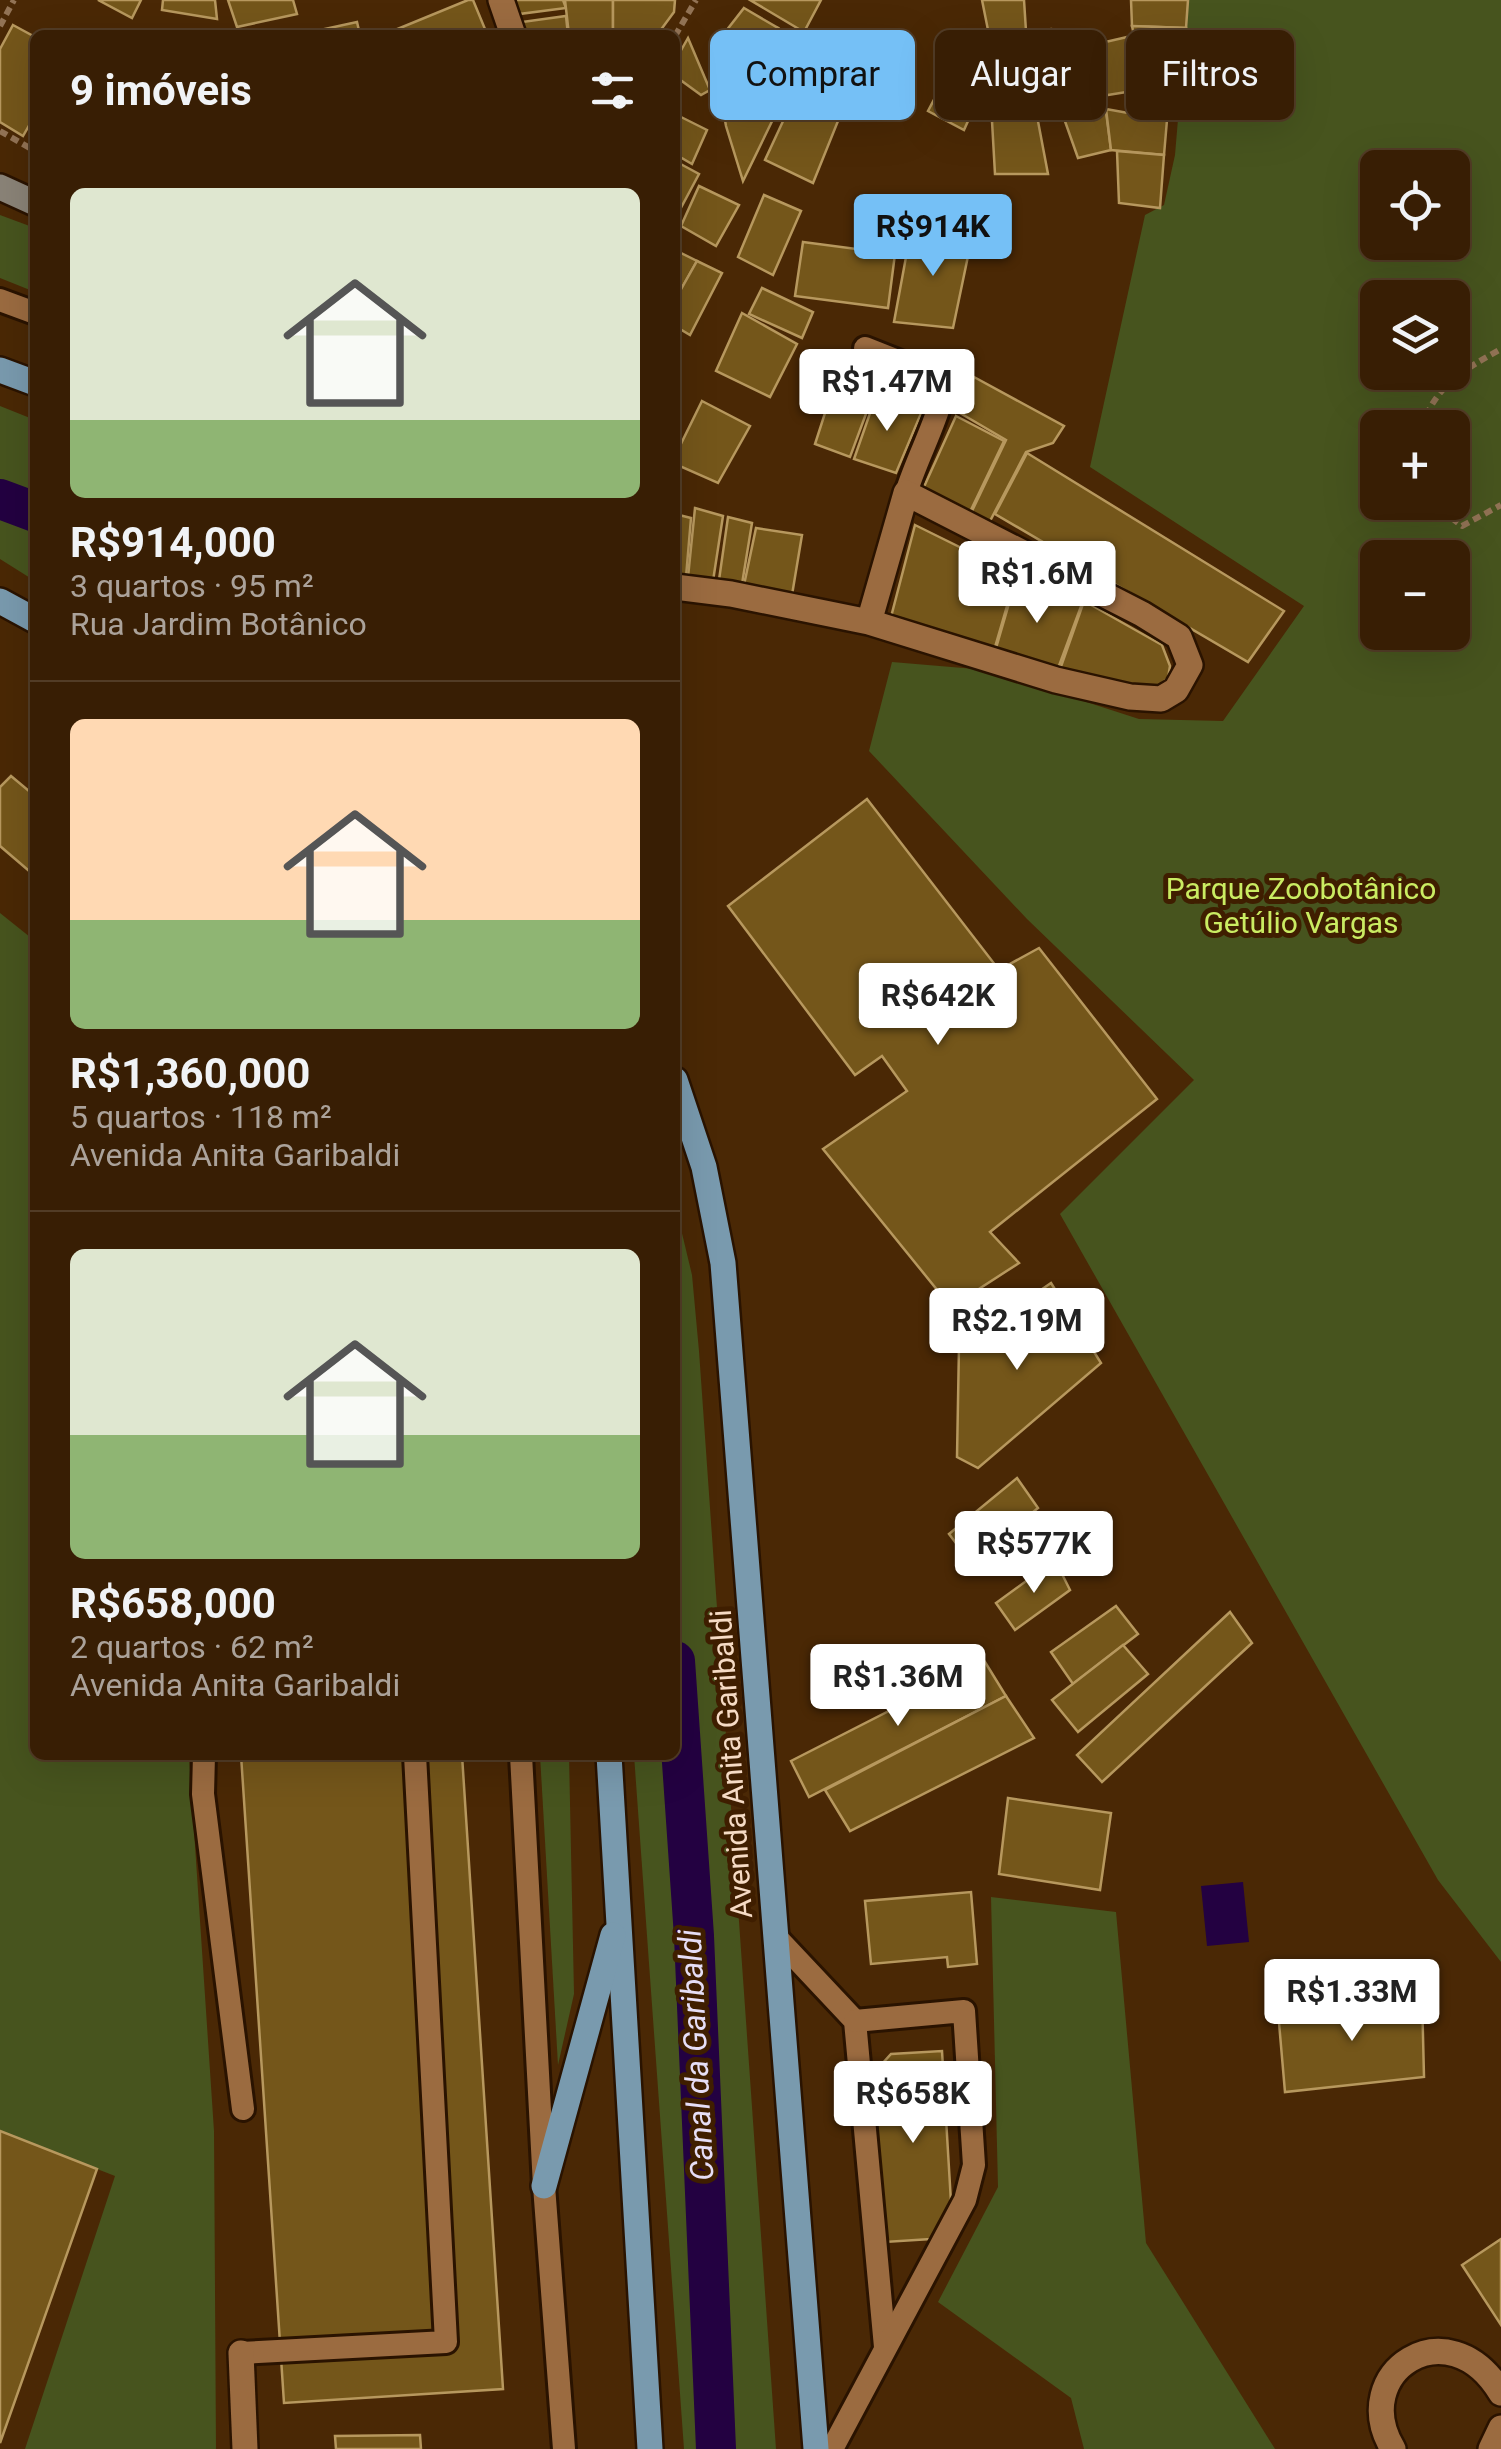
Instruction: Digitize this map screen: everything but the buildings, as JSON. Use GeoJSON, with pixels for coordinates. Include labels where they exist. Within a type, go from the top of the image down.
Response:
{"type":"FeatureCollection","features":[{"type":"Feature","properties":{"kind":"main road"},"geometry":{"type":"LineString","coordinates":[[0,370],[30,381]]}},
{"type":"Feature","properties":{"kind":"main road"},"geometry":{"type":"LineString","coordinates":[[0,601],[30,617]]}},
{"type":"Feature","properties":{"kind":"main road","name":"Avenida Anita Garibaldi"},"geometry":{"type":"LineString","coordinates":[[680,1095],[704,1167],[723,1263],[816,2449]]}},
{"type":"Feature","properties":{"kind":"main road"},"geometry":{"type":"LineString","coordinates":[[610,1760],[650,2449]]}},
{"type":"Feature","properties":{"kind":"main road"},"geometry":{"type":"LineString","coordinates":[[544,2186],[618,1916]]}},
{"type":"Feature","properties":{"kind":"street"},"geometry":{"type":"LineString","coordinates":[[500,0],[511,30]]}},
{"type":"Feature","properties":{"kind":"street"},"geometry":{"type":"LineString","coordinates":[[0,186],[30,201]]}},
{"type":"Feature","properties":{"kind":"street"},"geometry":{"type":"LineString","coordinates":[[680,587],[869,622],[1056,680],[1130,696],[1161,699],[1176,690],[1190,665],[1179,637],[1142,614],[906,494],[869,622]]}},
{"type":"Feature","properties":{"kind":"street"},"geometry":{"type":"LineString","coordinates":[[1392,2449],[1382,2432],[1380,2404],[1389,2378],[1409,2359],[1436,2350],[1464,2354],[1487,2370],[1501,2393]]}},
{"type":"Feature","properties":{"kind":"street"},"geometry":{"type":"LineString","coordinates":[[241,2353],[245,2449]]}},
{"type":"Feature","properties":{"kind":"street"},"geometry":{"type":"LineString","coordinates":[[1492,2449],[1501,2428]]}},
{"type":"Feature","properties":{"kind":"lane"},"geometry":{"type":"LineString","coordinates":[[0,300],[30,311]]}},
{"type":"Feature","properties":{"kind":"lane"},"geometry":{"type":"LineString","coordinates":[[864,348],[933,375],[944,391],[938,416],[918,453],[906,494]]}},
{"type":"Feature","properties":{"kind":"lane"},"geometry":{"type":"LineString","coordinates":[[204,1760],[203,1794],[243,2109]]}},
{"type":"Feature","properties":{"kind":"lane"},"geometry":{"type":"LineString","coordinates":[[241,2353],[446,2342],[414,1760]]}},
{"type":"Feature","properties":{"kind":"lane"},"geometry":{"type":"LineString","coordinates":[[521,1760],[544,2186],[564,2449]]}},
{"type":"Feature","properties":{"kind":"lane"},"geometry":{"type":"LineString","coordinates":[[777,1938],[856,2021],[885,2349]]}},
{"type":"Feature","properties":{"kind":"lane"},"geometry":{"type":"LineString","coordinates":[[832,2449],[965,2200],[974,2164],[964,2011],[856,2021]]}},
{"type":"Feature","properties":{"kind":"path"},"geometry":{"type":"LineString","coordinates":[[0,26],[14,0]]}},
{"type":"Feature","properties":{"kind":"path"},"geometry":{"type":"LineString","coordinates":[[678,30],[696,0]]}},
{"type":"Feature","properties":{"kind":"path"},"geometry":{"type":"LineString","coordinates":[[0,131],[30,147]]}},
{"type":"Feature","properties":{"kind":"path"},"geometry":{"type":"LineString","coordinates":[[1427,410],[1455,375],[1501,349]]}},
{"type":"Feature","properties":{"kind":"path"},"geometry":{"type":"LineString","coordinates":[[1454,520],[1462,526],[1501,505]]}},
{"type":"Feature","properties":{"kind":"green space","name":"Parque Zoobotânico Getúlio Vargas"},"geometry":{"type":"Polygon","coordinates":[[[1188,0],[1501,0],[1501,1962],[1438,1880],[1060,1214],[1194,1080],[1027,919],[869,751],[892,662],[987,670],[1139,719],[1223,721],[1304,606],[1090,467],[1145,215],[1164,205],[1178,120],[1294,120],[1294,30],[1185,30],[1188,0]]]}},
{"type":"Feature","properties":{"kind":"green space"},"geometry":{"type":"Polygon","coordinates":[[[0,215],[30,226],[30,290],[0,278],[0,215]]]}},
{"type":"Feature","properties":{"kind":"green space"},"geometry":{"type":"Polygon","coordinates":[[[0,406],[30,418],[30,578],[0,559],[0,406]]]}},
{"type":"Feature","properties":{"kind":"green space"},"geometry":{"type":"Polygon","coordinates":[[[0,913],[30,937],[30,1760],[189,1760],[214,2131],[216,2449],[25,2449],[115,2176],[0,2131],[0,913]]]}},
{"type":"Feature","properties":{"kind":"green space"},"geometry":{"type":"Polygon","coordinates":[[[680,1225],[692,1275],[699,1351],[776,2449],[684,2449],[634,1760],[680,1760],[680,1225]]]}},
{"type":"Feature","properties":{"kind":"green space"},"geometry":{"type":"Polygon","coordinates":[[[540,1760],[569,1760],[574,1994],[558,2065],[540,1760]]]}},
{"type":"Feature","properties":{"kind":"green space"},"geometry":{"type":"Polygon","coordinates":[[[991,1897],[1116,1912],[1146,2243],[1275,2449],[1084,2449],[1071,2398],[938,2302],[998,2187],[991,1897]]]}},
{"type":"Feature","properties":{"kind":"shaded area"},"geometry":{"type":"Polygon","coordinates":[[[1243,1882],[1249,1942],[1207,1946],[1201,1886],[1243,1882]]]}},
{"type":"Feature","properties":{"kind":"waterway","name":"Canal da Garibaldi"},"geometry":{"type":"LineString","coordinates":[[0,499],[30,510]]}},
{"type":"Feature","properties":{"kind":"waterway","name":"Canal da Garibaldi"},"geometry":{"type":"LineString","coordinates":[[680,1733],[694,1936],[716,2449]]}}]}
